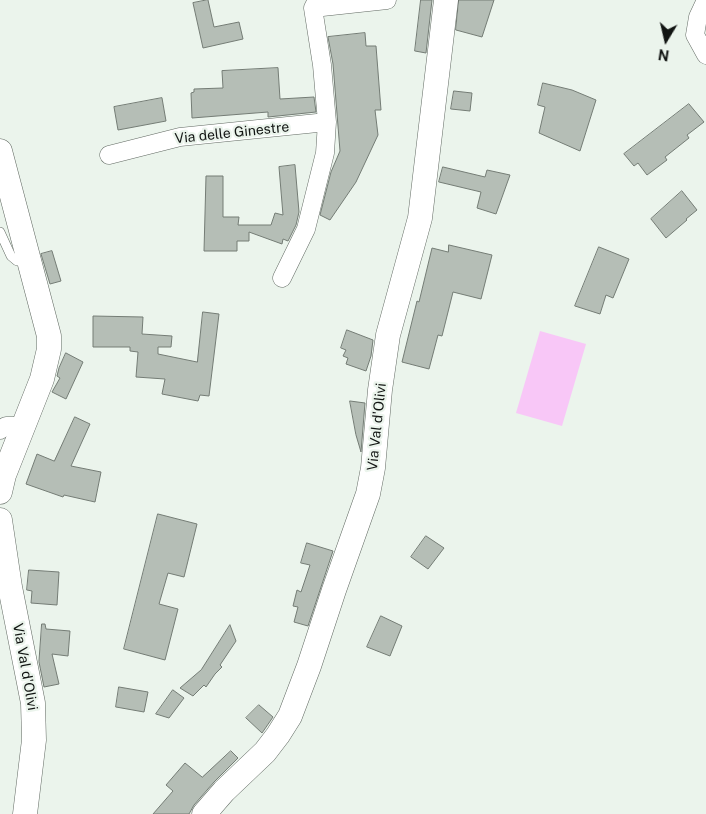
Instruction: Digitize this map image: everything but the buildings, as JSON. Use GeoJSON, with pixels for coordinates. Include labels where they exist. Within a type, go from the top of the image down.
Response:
{"type":"FeatureCollection","features":[{"type":"Feature","properties":{"kind":"street"},"geometry":{"type":"LineString","coordinates":[[282,278],[306,229],[325,153],[327,122],[315,4],[387,0]]}},
{"type":"Feature","properties":{"kind":"street","name":"Via Val d'Olivi"},"geometry":{"type":"LineString","coordinates":[[204,814],[224,791],[265,752],[290,716],[368,494],[373,468],[380,390],[388,335],[420,218],[446,0]]}},
{"type":"Feature","properties":{"kind":"street"},"geometry":{"type":"LineString","coordinates":[[706,0],[698,17],[695,35],[706,55]]}},
{"type":"Feature","properties":{"kind":"street","name":"Via delle Ginestre"},"geometry":{"type":"LineString","coordinates":[[109,155],[180,136],[327,122]]}},
{"type":"Feature","properties":{"kind":"street"},"geometry":{"type":"LineString","coordinates":[[0,151],[49,336],[50,349],[42,379],[11,428],[0,492]]}},
{"type":"Feature","properties":{"kind":"street","name":"Via Val d'Olivi"},"geometry":{"type":"LineString","coordinates":[[0,520],[10,586],[34,703],[34,740],[25,814]]}},
{"type":"Feature","properties":{"kind":"lane"},"geometry":{"type":"LineString","coordinates":[[0,232],[11,256],[17,261],[29,261]]}},
{"type":"Feature","properties":{"kind":"shaded area"},"geometry":{"type":"Polygon","coordinates":[[[540,331],[586,344],[562,426],[516,413],[540,331]]]}}]}
